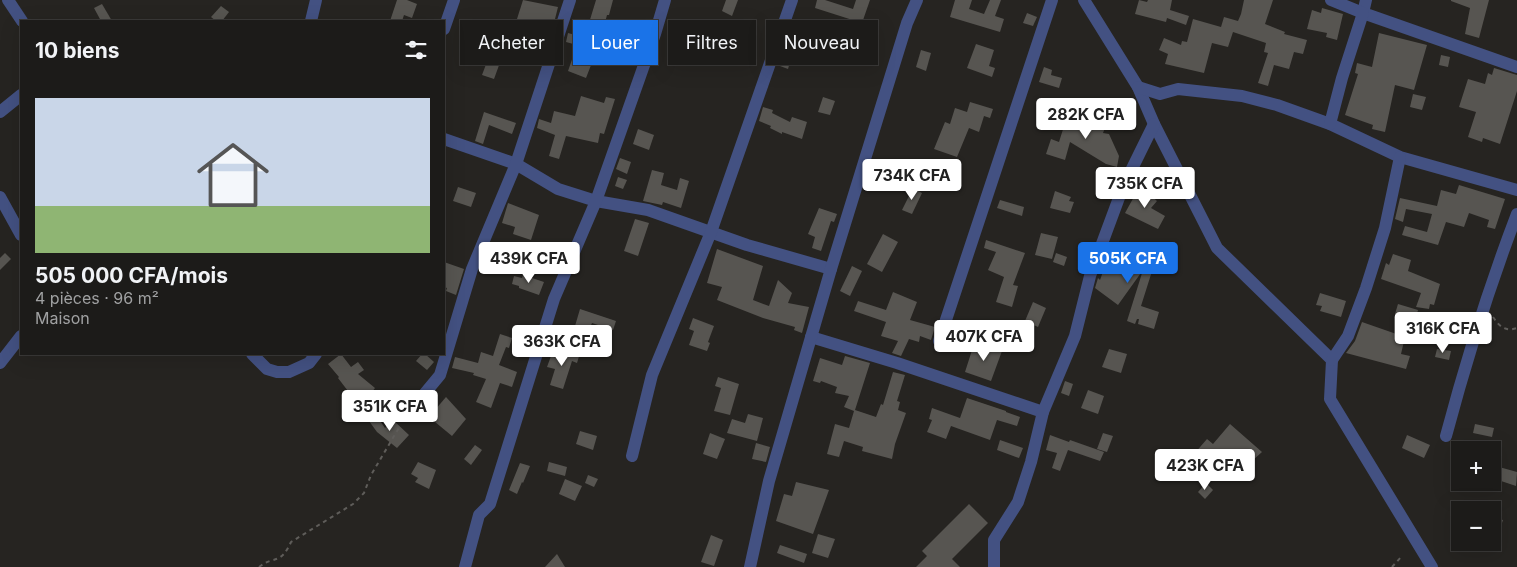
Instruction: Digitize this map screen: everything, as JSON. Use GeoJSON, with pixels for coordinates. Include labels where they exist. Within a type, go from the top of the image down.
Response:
{"type":"FeatureCollection","features":[{"type":"Feature","properties":{"kind":"street"},"geometry":{"type":"LineString","coordinates":[[8,0],[21,20]]}},
{"type":"Feature","properties":{"kind":"street"},"geometry":{"type":"LineString","coordinates":[[311,20],[316,0]]}},
{"type":"Feature","properties":{"kind":"street"},"geometry":{"type":"LineString","coordinates":[[445,25],[454,0]]}},
{"type":"Feature","properties":{"kind":"street"},"geometry":{"type":"LineString","coordinates":[[406,416],[440,375],[472,269],[516,164],[570,0]]}},
{"type":"Feature","properties":{"kind":"street"},"geometry":{"type":"LineString","coordinates":[[465,567],[479,516],[490,504],[554,299],[596,201],[656,34],[665,0]]}},
{"type":"Feature","properties":{"kind":"street"},"geometry":{"type":"LineString","coordinates":[[632,456],[652,375],[711,232],[792,0]]}},
{"type":"Feature","properties":{"kind":"street"},"geometry":{"type":"LineString","coordinates":[[750,567],[769,481],[831,269],[908,23],[917,0]]}},
{"type":"Feature","properties":{"kind":"street"},"geometry":{"type":"LineString","coordinates":[[939,341],[1052,0]]}},
{"type":"Feature","properties":{"kind":"street"},"geometry":{"type":"LineString","coordinates":[[1084,0],[1138,87],[1154,124],[1217,248],[1332,360]]}},
{"type":"Feature","properties":{"kind":"street"},"geometry":{"type":"LineString","coordinates":[[1331,0],[1517,67]]}},
{"type":"Feature","properties":{"kind":"street"},"geometry":{"type":"LineString","coordinates":[[1330,124],[1366,0]]}},
{"type":"Feature","properties":{"kind":"street"},"geometry":{"type":"LineString","coordinates":[[1138,87],[1160,94],[1178,89],[1242,96],[1277,105],[1330,124],[1400,157],[1517,190]]}},
{"type":"Feature","properties":{"kind":"street"},"geometry":{"type":"LineString","coordinates":[[0,112],[20,96]]}},
{"type":"Feature","properties":{"kind":"street"},"geometry":{"type":"LineString","coordinates":[[994,567],[994,540],[1018,502],[1031,462],[1043,412],[1075,336],[1090,276],[1123,187],[1154,124]]}},
{"type":"Feature","properties":{"kind":"street"},"geometry":{"type":"LineString","coordinates":[[445,139],[516,164],[558,189],[596,201],[648,210],[747,245],[831,269]]}},
{"type":"Feature","properties":{"kind":"street"},"geometry":{"type":"LineString","coordinates":[[1400,157],[1385,228],[1366,288],[1348,336],[1332,360],[1330,399],[1432,567]]}},
{"type":"Feature","properties":{"kind":"street"},"geometry":{"type":"LineString","coordinates":[[0,197],[20,233]]}},
{"type":"Feature","properties":{"kind":"street"},"geometry":{"type":"LineString","coordinates":[[1446,436],[1486,298],[1517,214]]}},
{"type":"Feature","properties":{"kind":"street"},"geometry":{"type":"LineString","coordinates":[[0,363],[20,337]]}},
{"type":"Feature","properties":{"kind":"street"},"geometry":{"type":"LineString","coordinates":[[811,337],[898,363],[1043,412]]}},
{"type":"Feature","properties":{"kind":"street"},"geometry":{"type":"LineString","coordinates":[[253,355],[267,369],[277,372],[289,372],[309,363],[315,355]]}},
{"type":"Feature","properties":{"kind":"path"},"geometry":{"type":"LineString","coordinates":[[1486,298],[1494,318],[1504,329],[1517,328]]}},
{"type":"Feature","properties":{"kind":"path"},"geometry":{"type":"LineString","coordinates":[[259,567],[264,563],[276,561],[286,553],[291,542],[353,504],[364,493],[371,475],[406,416]]}},
{"type":"Feature","properties":{"kind":"path"},"geometry":{"type":"LineString","coordinates":[[1392,567],[1402,556]]}},
{"type":"Feature","properties":{"kind":"building"},"geometry":{"type":"Polygon","coordinates":[[[397,0],[407,0],[417,4],[412,18],[404,15],[402,20],[390,20],[397,0]]]}},
{"type":"Feature","properties":{"kind":"building"},"geometry":{"type":"Polygon","coordinates":[[[523,0],[558,7],[555,20],[517,19],[523,0]]]}},
{"type":"Feature","properties":{"kind":"building"},"geometry":{"type":"Polygon","coordinates":[[[596,0],[613,0],[606,20],[590,20],[596,0]]]}},
{"type":"Feature","properties":{"kind":"building"},"geometry":{"type":"Polygon","coordinates":[[[726,0],[738,0],[732,16],[722,11],[726,0]]]}},
{"type":"Feature","properties":{"kind":"building"},"geometry":{"type":"Polygon","coordinates":[[[817,0],[825,0],[853,9],[856,0],[870,0],[863,20],[853,20],[815,8],[817,0]]]}},
{"type":"Feature","properties":{"kind":"building"},"geometry":{"type":"Polygon","coordinates":[[[955,0],[972,0],[969,9],[984,14],[990,0],[1001,0],[995,16],[1004,19],[1000,32],[950,17],[955,0]]]}},
{"type":"Feature","properties":{"kind":"building"},"geometry":{"type":"Polygon","coordinates":[[[1139,0],[1147,2],[1148,0],[1172,0],[1170,10],[1189,16],[1186,25],[1167,18],[1166,22],[1135,14],[1139,0]]]}},
{"type":"Feature","properties":{"kind":"building"},"geometry":{"type":"Polygon","coordinates":[[[1244,0],[1273,0],[1265,24],[1285,32],[1284,34],[1307,40],[1303,54],[1294,52],[1289,69],[1274,65],[1268,86],[1258,83],[1268,53],[1264,52],[1266,43],[1233,32],[1228,47],[1212,43],[1204,73],[1165,64],[1168,54],[1159,50],[1164,38],[1181,45],[1182,41],[1187,42],[1193,19],[1221,27],[1224,17],[1238,21],[1244,0]]]}},
{"type":"Feature","properties":{"kind":"building"},"geometry":{"type":"Polygon","coordinates":[[[1451,0],[1489,0],[1479,38],[1465,34],[1470,8],[1451,0]]]}},
{"type":"Feature","properties":{"kind":"building"},"geometry":{"type":"Polygon","coordinates":[[[102,4],[111,20],[100,20],[94,8],[102,4]]]}},
{"type":"Feature","properties":{"kind":"building"},"geometry":{"type":"Polygon","coordinates":[[[221,6],[229,12],[223,20],[215,20],[211,17],[221,6]]]}},
{"type":"Feature","properties":{"kind":"building"},"geometry":{"type":"Polygon","coordinates":[[[1322,8],[1343,14],[1337,40],[1326,37],[1327,33],[1307,29],[1312,10],[1321,13],[1322,8]]]}},
{"type":"Feature","properties":{"kind":"building"},"geometry":{"type":"Polygon","coordinates":[[[1027,13],[1037,17],[1033,26],[1023,23],[1027,13]]]}},
{"type":"Feature","properties":{"kind":"building"},"geometry":{"type":"Polygon","coordinates":[[[568,33],[573,34],[573,44],[566,42],[568,33]]]}},
{"type":"Feature","properties":{"kind":"building"},"geometry":{"type":"Polygon","coordinates":[[[1379,33],[1427,45],[1414,90],[1395,85],[1385,132],[1372,129],[1373,125],[1345,115],[1358,74],[1355,73],[1357,63],[1372,67],[1379,33]]]}},
{"type":"Feature","properties":{"kind":"building"},"geometry":{"type":"Polygon","coordinates":[[[976,44],[994,50],[989,66],[995,68],[992,77],[967,68],[976,44]]]}},
{"type":"Feature","properties":{"kind":"building"},"geometry":{"type":"Polygon","coordinates":[[[921,50],[931,53],[926,71],[916,67],[921,50]]]}},
{"type":"Feature","properties":{"kind":"building"},"geometry":{"type":"Polygon","coordinates":[[[1441,55],[1450,57],[1448,67],[1439,65],[1441,55]]]}},
{"type":"Feature","properties":{"kind":"building"},"geometry":{"type":"Polygon","coordinates":[[[573,57],[573,65],[591,65],[586,78],[568,71],[573,57]]]}},
{"type":"Feature","properties":{"kind":"building"},"geometry":{"type":"Polygon","coordinates":[[[486,65],[499,65],[494,79],[482,75],[486,65]]]}},
{"type":"Feature","properties":{"kind":"building"},"geometry":{"type":"Polygon","coordinates":[[[780,65],[789,65],[788,69],[780,65]]]}},
{"type":"Feature","properties":{"kind":"building"},"geometry":{"type":"Polygon","coordinates":[[[1044,67],[1052,70],[1051,75],[1062,78],[1059,88],[1039,82],[1044,67]]]}},
{"type":"Feature","properties":{"kind":"building"},"geometry":{"type":"Polygon","coordinates":[[[1494,68],[1517,75],[1517,91],[1500,144],[1483,138],[1482,142],[1468,137],[1476,112],[1459,107],[1468,79],[1485,84],[1488,73],[1492,75],[1494,68]]]}},
{"type":"Feature","properties":{"kind":"building"},"geometry":{"type":"Polygon","coordinates":[[[1413,94],[1426,97],[1422,110],[1410,107],[1413,94]]]}},
{"type":"Feature","properties":{"kind":"building"},"geometry":{"type":"Polygon","coordinates":[[[581,96],[604,103],[606,97],[615,99],[604,134],[600,133],[598,143],[566,136],[559,159],[549,156],[555,135],[537,128],[539,119],[551,123],[554,111],[575,116],[581,96]]]}},
{"type":"Feature","properties":{"kind":"building"},"geometry":{"type":"Polygon","coordinates":[[[823,97],[835,101],[830,115],[818,112],[823,97]]]}},
{"type":"Feature","properties":{"kind":"building"},"geometry":{"type":"Polygon","coordinates":[[[970,102],[993,109],[990,118],[984,116],[979,132],[969,128],[957,157],[934,149],[945,122],[950,124],[955,108],[967,112],[970,102]]]}},
{"type":"Feature","properties":{"kind":"building"},"geometry":{"type":"Polygon","coordinates":[[[763,107],[773,110],[772,113],[790,122],[792,117],[807,122],[802,139],[782,132],[782,134],[770,128],[771,126],[759,121],[763,107]]]}},
{"type":"Feature","properties":{"kind":"building"},"geometry":{"type":"Polygon","coordinates":[[[1081,108],[1091,110],[1089,126],[1095,117],[1107,122],[1103,133],[1109,134],[1119,156],[1117,167],[1106,164],[1070,142],[1065,160],[1046,154],[1051,139],[1059,142],[1065,123],[1077,126],[1081,108]]]}},
{"type":"Feature","properties":{"kind":"building"},"geometry":{"type":"Polygon","coordinates":[[[484,112],[516,123],[512,134],[489,125],[483,144],[475,141],[484,112]]]}},
{"type":"Feature","properties":{"kind":"building"},"geometry":{"type":"Polygon","coordinates":[[[638,129],[654,135],[649,150],[633,144],[638,129]]]}},
{"type":"Feature","properties":{"kind":"building"},"geometry":{"type":"Polygon","coordinates":[[[620,158],[631,162],[627,174],[616,169],[620,158]]]}},
{"type":"Feature","properties":{"kind":"building"},"geometry":{"type":"Polygon","coordinates":[[[652,170],[664,173],[661,185],[677,190],[680,178],[689,181],[681,208],[663,202],[662,205],[643,201],[652,170]]]}},
{"type":"Feature","properties":{"kind":"building"},"geometry":{"type":"Polygon","coordinates":[[[618,177],[627,180],[623,189],[615,186],[618,177]]]}},
{"type":"Feature","properties":{"kind":"building"},"geometry":{"type":"Polygon","coordinates":[[[1459,185],[1505,199],[1495,229],[1487,227],[1489,220],[1469,213],[1464,227],[1446,222],[1438,245],[1402,235],[1405,226],[1427,232],[1432,214],[1406,209],[1403,222],[1395,219],[1400,198],[1437,206],[1441,190],[1456,194],[1459,185]]]}},
{"type":"Feature","properties":{"kind":"building"},"geometry":{"type":"Polygon","coordinates":[[[1140,186],[1157,201],[1151,208],[1165,216],[1158,229],[1125,213],[1140,186]]]}},
{"type":"Feature","properties":{"kind":"building"},"geometry":{"type":"Polygon","coordinates":[[[458,187],[476,193],[471,207],[453,201],[458,187]]]}},
{"type":"Feature","properties":{"kind":"building"},"geometry":{"type":"Polygon","coordinates":[[[913,188],[922,193],[912,214],[902,210],[913,188]]]}},
{"type":"Feature","properties":{"kind":"building"},"geometry":{"type":"Polygon","coordinates":[[[1055,191],[1071,197],[1069,201],[1074,202],[1070,213],[1050,208],[1055,191]]]}},
{"type":"Feature","properties":{"kind":"building"},"geometry":{"type":"Polygon","coordinates":[[[1000,200],[1024,207],[1022,216],[997,208],[1000,200]]]}},
{"type":"Feature","properties":{"kind":"building"},"geometry":{"type":"Polygon","coordinates":[[[508,203],[539,215],[531,240],[513,234],[515,227],[502,223],[508,203]]]}},
{"type":"Feature","properties":{"kind":"building"},"geometry":{"type":"Polygon","coordinates":[[[819,208],[837,214],[834,222],[831,221],[821,251],[812,248],[815,237],[808,234],[819,208]]]}},
{"type":"Feature","properties":{"kind":"building"},"geometry":{"type":"Polygon","coordinates":[[[635,219],[649,223],[638,256],[624,251],[635,219]]]}},
{"type":"Feature","properties":{"kind":"building"},"geometry":{"type":"Polygon","coordinates":[[[1041,233],[1058,237],[1052,259],[1035,255],[1041,233]]]}},
{"type":"Feature","properties":{"kind":"building"},"geometry":{"type":"Polygon","coordinates":[[[883,234],[898,242],[882,272],[867,264],[883,234]]]}},
{"type":"Feature","properties":{"kind":"building"},"geometry":{"type":"Polygon","coordinates":[[[986,240],[1025,253],[1013,285],[1018,286],[1012,307],[996,302],[1004,277],[988,270],[996,252],[984,248],[986,240]]]}},
{"type":"Feature","properties":{"kind":"building"},"geometry":{"type":"Polygon","coordinates":[[[1110,247],[1147,257],[1144,265],[1153,268],[1141,306],[1159,312],[1154,329],[1138,324],[1139,319],[1137,319],[1135,324],[1127,321],[1143,270],[1118,305],[1095,288],[1098,278],[1100,280],[1110,247]]]}},
{"type":"Feature","properties":{"kind":"building"},"geometry":{"type":"Polygon","coordinates":[[[717,249],[763,266],[753,300],[769,306],[778,280],[792,293],[788,303],[809,307],[802,333],[794,330],[795,327],[763,318],[717,300],[722,287],[707,283],[717,249]]]}},
{"type":"Feature","properties":{"kind":"building"},"geometry":{"type":"Polygon","coordinates":[[[5,253],[11,259],[0,270],[0,258],[5,253]]]}},
{"type":"Feature","properties":{"kind":"building"},"geometry":{"type":"Polygon","coordinates":[[[1056,253],[1067,257],[1064,266],[1053,262],[1056,253]]]}},
{"type":"Feature","properties":{"kind":"building"},"geometry":{"type":"Polygon","coordinates":[[[1393,254],[1411,260],[1408,271],[1440,284],[1434,305],[1430,304],[1429,309],[1416,307],[1421,293],[1381,279],[1386,263],[1389,265],[1393,254]]]}},
{"type":"Feature","properties":{"kind":"building"},"geometry":{"type":"Polygon","coordinates":[[[445,262],[464,269],[456,295],[446,291],[447,288],[445,287],[445,262]]]}},
{"type":"Feature","properties":{"kind":"building"},"geometry":{"type":"Polygon","coordinates":[[[852,266],[862,271],[850,296],[840,291],[852,266]]]}},
{"type":"Feature","properties":{"kind":"building"},"geometry":{"type":"Polygon","coordinates":[[[523,275],[544,282],[539,295],[512,284],[514,276],[522,278],[523,275]]]}},
{"type":"Feature","properties":{"kind":"building"},"geometry":{"type":"Polygon","coordinates":[[[893,292],[917,302],[910,320],[935,327],[931,340],[920,336],[919,342],[909,339],[901,356],[892,353],[898,341],[881,336],[886,322],[854,311],[858,301],[886,310],[893,292]]]}},
{"type":"Feature","properties":{"kind":"building"},"geometry":{"type":"Polygon","coordinates":[[[1320,293],[1346,301],[1341,317],[1320,311],[1322,306],[1316,305],[1320,293]]]}},
{"type":"Feature","properties":{"kind":"building"},"geometry":{"type":"Polygon","coordinates":[[[1033,302],[1046,308],[1038,327],[1025,321],[1033,302]]]}},
{"type":"Feature","properties":{"kind":"building"},"geometry":{"type":"Polygon","coordinates":[[[1398,304],[1418,310],[1415,321],[1395,314],[1398,304]]]}},
{"type":"Feature","properties":{"kind":"building"},"geometry":{"type":"Polygon","coordinates":[[[580,309],[616,321],[613,330],[592,323],[589,330],[575,326],[580,309]]]}},
{"type":"Feature","properties":{"kind":"building"},"geometry":{"type":"Polygon","coordinates":[[[693,318],[714,326],[707,351],[689,345],[694,331],[689,329],[693,318]]]}},
{"type":"Feature","properties":{"kind":"building"},"geometry":{"type":"Polygon","coordinates":[[[1362,322],[1405,337],[1401,354],[1410,356],[1406,369],[1346,353],[1355,341],[1362,322]]]}},
{"type":"Feature","properties":{"kind":"building"},"geometry":{"type":"Polygon","coordinates":[[[500,334],[512,338],[509,348],[506,347],[499,365],[517,372],[512,387],[500,383],[491,408],[476,402],[486,379],[473,375],[474,373],[452,368],[455,357],[478,363],[481,352],[493,356],[500,334]]]}},
{"type":"Feature","properties":{"kind":"building"},"geometry":{"type":"Polygon","coordinates":[[[986,345],[1002,351],[991,381],[965,372],[973,347],[984,350],[986,345]]]}},
{"type":"Feature","properties":{"kind":"building"},"geometry":{"type":"Polygon","coordinates":[[[564,348],[580,353],[577,363],[572,361],[563,389],[550,385],[555,369],[547,367],[551,356],[560,359],[564,348]]]}},
{"type":"Feature","properties":{"kind":"building"},"geometry":{"type":"Polygon","coordinates":[[[1109,349],[1127,354],[1121,373],[1102,367],[1109,349]]]}},
{"type":"Feature","properties":{"kind":"building"},"geometry":{"type":"Polygon","coordinates":[[[1437,349],[1451,351],[1449,360],[1435,357],[1437,349]]]}},
{"type":"Feature","properties":{"kind":"building"},"geometry":{"type":"Polygon","coordinates":[[[340,355],[342,355],[351,367],[358,362],[364,370],[358,374],[375,388],[372,392],[375,395],[363,409],[350,396],[339,377],[328,364],[340,355]]]}},
{"type":"Feature","properties":{"kind":"building"},"geometry":{"type":"Polygon","coordinates":[[[421,355],[426,355],[434,362],[427,370],[416,361],[421,355]]]}},
{"type":"Feature","properties":{"kind":"building"},"geometry":{"type":"Polygon","coordinates":[[[845,356],[870,363],[855,410],[876,417],[881,404],[883,405],[893,372],[905,375],[897,401],[900,402],[898,410],[906,413],[892,459],[862,451],[863,447],[844,441],[839,457],[827,454],[835,424],[849,428],[854,411],[844,407],[849,396],[835,393],[837,387],[821,381],[820,383],[813,381],[820,358],[842,365],[845,356]]]}},
{"type":"Feature","properties":{"kind":"building"},"geometry":{"type":"Polygon","coordinates":[[[718,377],[739,384],[730,415],[714,411],[721,388],[715,386],[718,377]]]}},
{"type":"Feature","properties":{"kind":"building"},"geometry":{"type":"Polygon","coordinates":[[[1065,381],[1073,384],[1069,396],[1061,393],[1065,381]]]}},
{"type":"Feature","properties":{"kind":"building"},"geometry":{"type":"Polygon","coordinates":[[[1088,390],[1104,396],[1098,414],[1081,408],[1088,390]]]}},
{"type":"Feature","properties":{"kind":"building"},"geometry":{"type":"Polygon","coordinates":[[[446,397],[466,419],[452,436],[429,417],[446,397]]]}},
{"type":"Feature","properties":{"kind":"building"},"geometry":{"type":"Polygon","coordinates":[[[967,398],[1020,417],[1017,426],[997,420],[990,440],[951,426],[946,439],[927,432],[932,420],[929,419],[932,408],[960,418],[967,398]]]}},
{"type":"Feature","properties":{"kind":"building"},"geometry":{"type":"Polygon","coordinates":[[[748,414],[763,418],[757,441],[727,433],[732,419],[745,423],[748,414]]]}},
{"type":"Feature","properties":{"kind":"building"},"geometry":{"type":"Polygon","coordinates":[[[376,415],[385,428],[393,420],[409,435],[397,448],[377,432],[369,421],[376,415]]]}},
{"type":"Feature","properties":{"kind":"building"},"geometry":{"type":"Polygon","coordinates":[[[1230,424],[1262,452],[1252,461],[1241,450],[1218,476],[1194,454],[1207,439],[1213,444],[1230,424]]]}},
{"type":"Feature","properties":{"kind":"building"},"geometry":{"type":"Polygon","coordinates":[[[1475,424],[1494,428],[1492,437],[1473,433],[1475,424]]]}},
{"type":"Feature","properties":{"kind":"building"},"geometry":{"type":"Polygon","coordinates":[[[580,431],[597,436],[593,450],[576,444],[580,431]]]}},
{"type":"Feature","properties":{"kind":"building"},"geometry":{"type":"Polygon","coordinates":[[[710,433],[725,439],[717,459],[703,454],[710,433]]]}},
{"type":"Feature","properties":{"kind":"building"},"geometry":{"type":"Polygon","coordinates":[[[1103,433],[1113,436],[1107,452],[1097,449],[1103,433]]]}},
{"type":"Feature","properties":{"kind":"building"},"geometry":{"type":"Polygon","coordinates":[[[1050,435],[1104,452],[1100,461],[1068,450],[1060,471],[1052,468],[1057,453],[1046,450],[1050,435]]]}},
{"type":"Feature","properties":{"kind":"building"},"geometry":{"type":"Polygon","coordinates":[[[1407,435],[1430,445],[1424,458],[1402,448],[1407,435]]]}},
{"type":"Feature","properties":{"kind":"building"},"geometry":{"type":"Polygon","coordinates":[[[1000,440],[1023,448],[1019,458],[997,450],[1000,440]]]}},
{"type":"Feature","properties":{"kind":"building"},"geometry":{"type":"Polygon","coordinates":[[[756,443],[770,447],[766,462],[752,459],[756,443]]]}},
{"type":"Feature","properties":{"kind":"building"},"geometry":{"type":"Polygon","coordinates":[[[475,445],[482,450],[471,465],[464,459],[475,445]]]}},
{"type":"Feature","properties":{"kind":"building"},"geometry":{"type":"Polygon","coordinates":[[[418,462],[436,470],[429,489],[415,482],[418,478],[411,474],[418,462]]]}},
{"type":"Feature","properties":{"kind":"building"},"geometry":{"type":"Polygon","coordinates":[[[549,462],[567,467],[565,476],[547,471],[549,462]]]}},
{"type":"Feature","properties":{"kind":"building"},"geometry":{"type":"Polygon","coordinates":[[[520,463],[530,466],[517,494],[509,490],[520,463]]]}},
{"type":"Feature","properties":{"kind":"building"},"geometry":{"type":"Polygon","coordinates":[[[1501,468],[1517,472],[1516,486],[1501,481],[1501,468]]]}},
{"type":"Feature","properties":{"kind":"building"},"geometry":{"type":"Polygon","coordinates":[[[588,475],[598,479],[594,487],[585,483],[588,475]]]}},
{"type":"Feature","properties":{"kind":"building"},"geometry":{"type":"Polygon","coordinates":[[[565,479],[582,486],[575,501],[559,494],[565,479]]]}},
{"type":"Feature","properties":{"kind":"building"},"geometry":{"type":"Polygon","coordinates":[[[796,482],[829,490],[813,534],[776,521],[784,494],[792,496],[796,482]]]}},
{"type":"Feature","properties":{"kind":"building"},"geometry":{"type":"Polygon","coordinates":[[[1206,483],[1213,490],[1205,499],[1198,492],[1206,483]]]}},
{"type":"Feature","properties":{"kind":"building"},"geometry":{"type":"Polygon","coordinates":[[[969,504],[988,523],[952,559],[960,567],[916,567],[927,556],[922,551],[969,504]]]}},
{"type":"Feature","properties":{"kind":"building"},"geometry":{"type":"Polygon","coordinates":[[[818,534],[835,539],[828,558],[812,553],[818,534]]]}},
{"type":"Feature","properties":{"kind":"building"},"geometry":{"type":"Polygon","coordinates":[[[711,535],[723,540],[714,566],[701,562],[711,535]]]}},
{"type":"Feature","properties":{"kind":"building"},"geometry":{"type":"Polygon","coordinates":[[[780,545],[807,554],[804,563],[777,553],[780,545]]]}},
{"type":"Feature","properties":{"kind":"building"},"geometry":{"type":"Polygon","coordinates":[[[557,554],[565,567],[545,567],[557,554]]]}}]}
